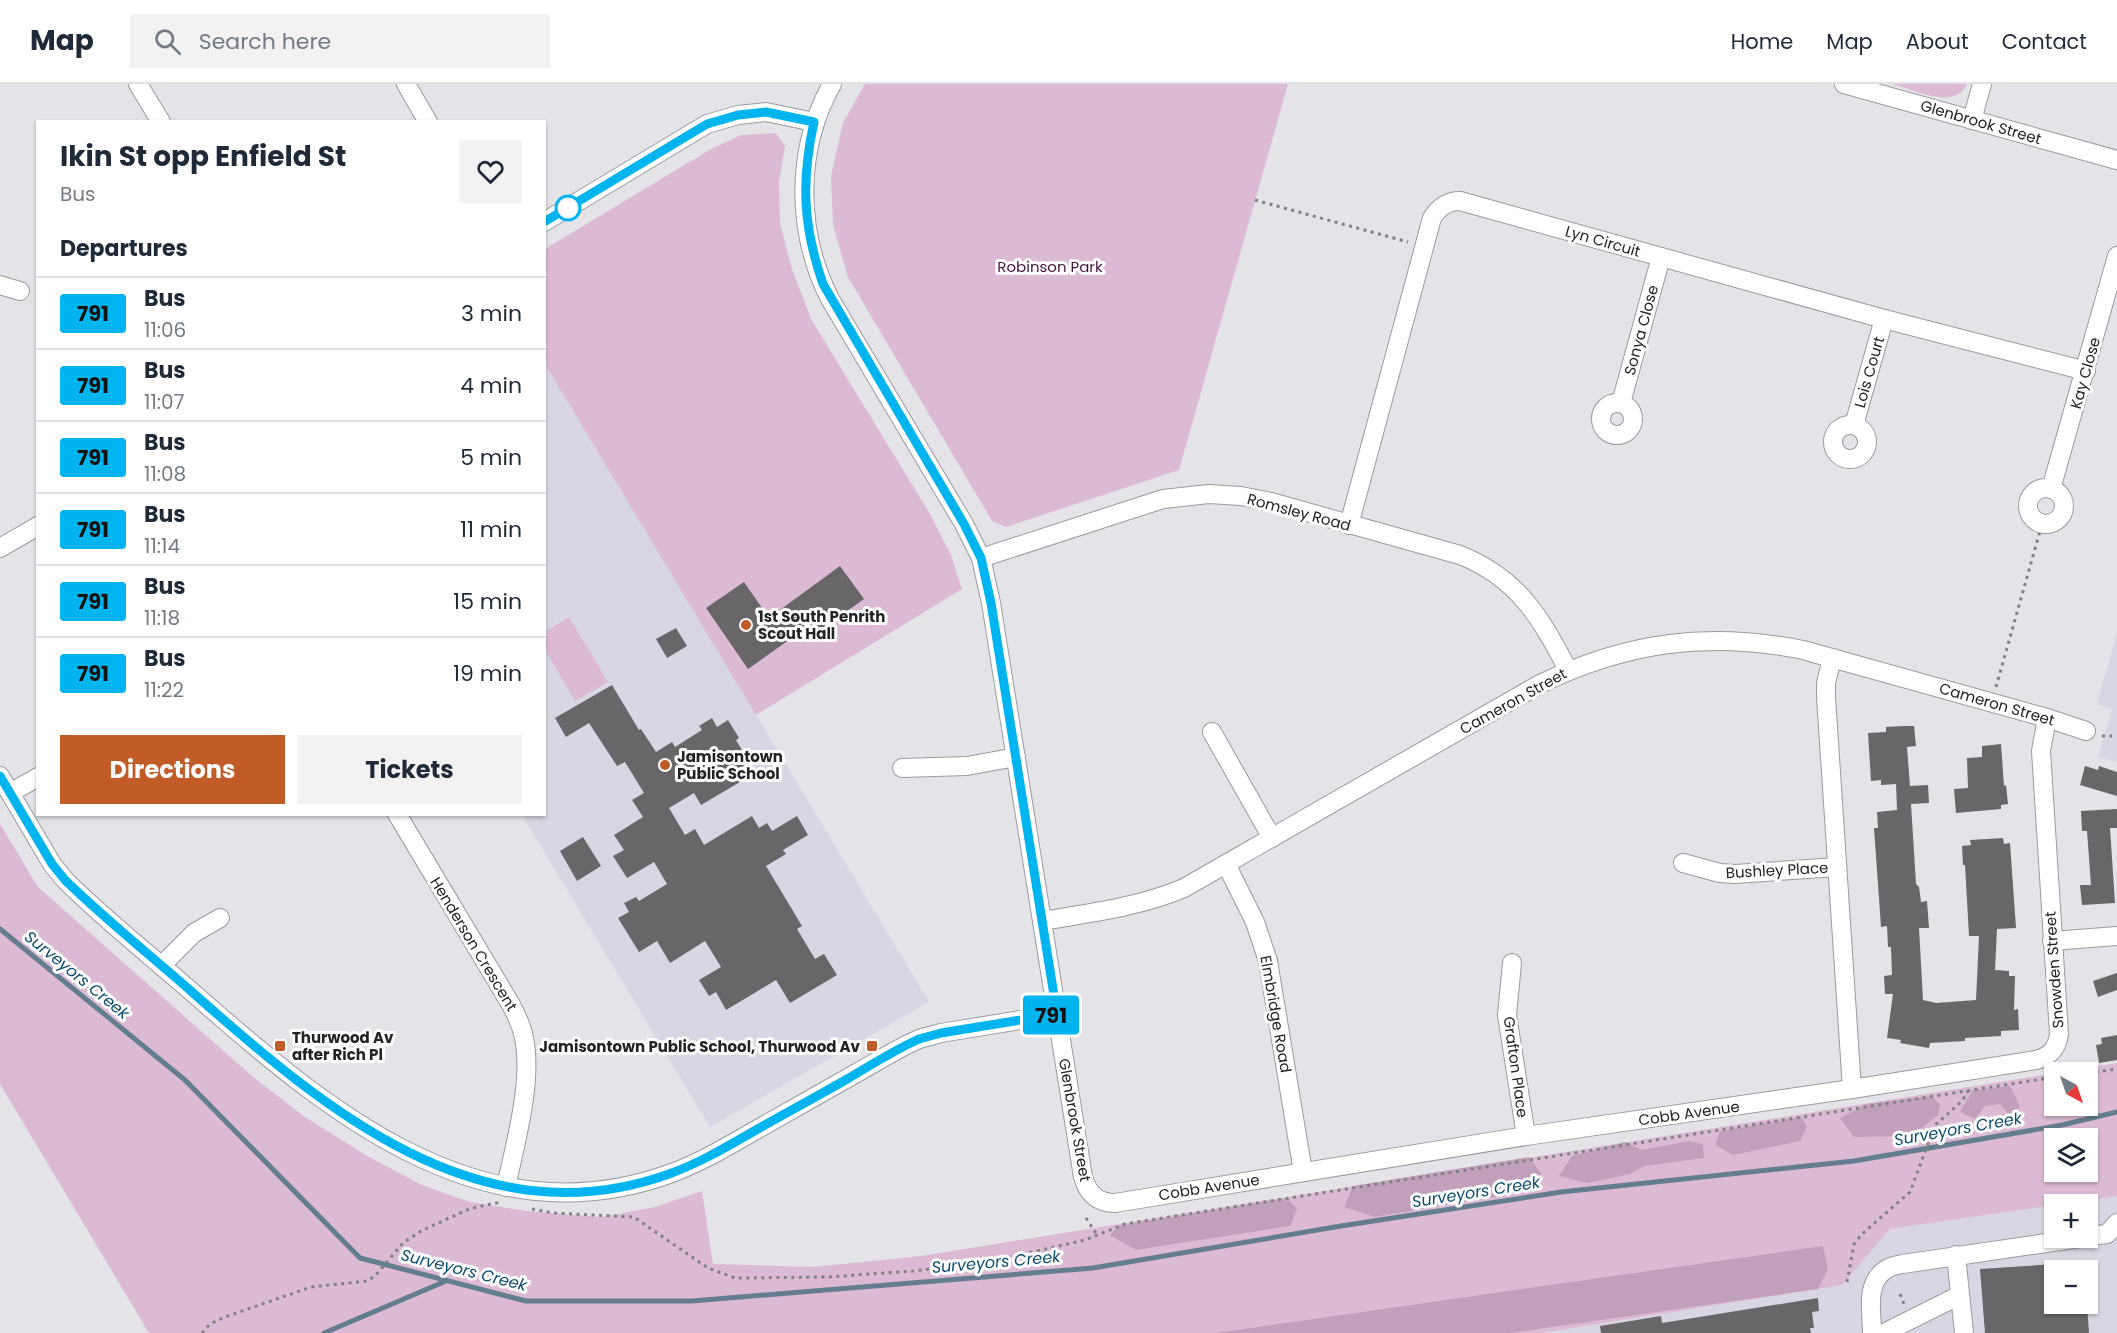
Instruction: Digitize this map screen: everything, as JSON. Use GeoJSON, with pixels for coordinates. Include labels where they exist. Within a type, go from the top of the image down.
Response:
{"type":"FeatureCollection","features":[{"type":"Feature","properties":{"kind":"street"},"geometry":{"type":"LineString","coordinates":[[138,84],[160,120]]}},
{"type":"Feature","properties":{"kind":"street"},"geometry":{"type":"LineString","coordinates":[[406,84],[427,120]]}},
{"type":"Feature","properties":{"kind":"street","name":"Glenbrook Street"},"geometry":{"type":"LineString","coordinates":[[832,84],[814,122],[807,159],[805,200],[812,251],[823,284],[959,514],[981,558],[990,597],[1083,1177],[1089,1192],[1098,1200]]}},
{"type":"Feature","properties":{"kind":"street","name":"Glenbrook Street"},"geometry":{"type":"LineString","coordinates":[[1845,84],[2117,160]]}},
{"type":"Feature","properties":{"kind":"street"},"geometry":{"type":"LineString","coordinates":[[1972,120],[1982,84]]}},
{"type":"Feature","properties":{"kind":"street"},"geometry":{"type":"LineString","coordinates":[[546,221],[707,124],[738,115],[766,112],[814,122]]}},
{"type":"Feature","properties":{"kind":"street","name":"Lyn Circuit"},"geometry":{"type":"LineString","coordinates":[[1349,525],[1432,218],[1447,203],[1460,201],[1884,319],[2086,371]]}},
{"type":"Feature","properties":{"kind":"street","name":"Kay Close"},"geometry":{"type":"LineString","coordinates":[[2051,489],[2117,256]]}},
{"type":"Feature","properties":{"kind":"street","name":"Sonya Close"},"geometry":{"type":"LineString","coordinates":[[1621,403],[1661,257]]}},
{"type":"Feature","properties":{"kind":"street"},"geometry":{"type":"LineString","coordinates":[[0,285],[20,291]]}},
{"type":"Feature","properties":{"kind":"street","name":"Lois Court"},"geometry":{"type":"LineString","coordinates":[[1854,425],[1884,319]]}},
{"type":"Feature","properties":{"kind":"street","name":"Romsley Road"},"geometry":{"type":"LineString","coordinates":[[981,558],[1146,503],[1179,496],[1209,494],[1249,497],[1460,555],[1493,572],[1513,587],[1532,608],[1547,630],[1568,670]]}},
{"type":"Feature","properties":{"kind":"street"},"geometry":{"type":"LineString","coordinates":[[0,548],[36,527]]}},
{"type":"Feature","properties":{"kind":"street","name":"Cameron Street"},"geometry":{"type":"LineString","coordinates":[[1042,921],[1128,906],[1156,899],[1184,888],[1529,690],[1568,670],[1629,650],[1693,641],[1760,643],[1803,650],[2047,717],[2086,730]]}},
{"type":"Feature","properties":{"kind":"street"},"geometry":{"type":"LineString","coordinates":[[1832,658],[1826,683],[1826,697],[1852,1089]]}},
{"type":"Feature","properties":{"kind":"street","name":"Snowden Street"},"geometry":{"type":"LineString","coordinates":[[1852,1089],[2036,1060],[2050,1054],[2055,1049],[2059,1034],[2041,751],[2047,717]]}},
{"type":"Feature","properties":{"kind":"street"},"geometry":{"type":"LineString","coordinates":[[1212,732],[1272,838]]}},
{"type":"Feature","properties":{"kind":"street"},"geometry":{"type":"LineString","coordinates":[[902,768],[954,767],[1016,757]]}},
{"type":"Feature","properties":{"kind":"street"},"geometry":{"type":"LineString","coordinates":[[0,776],[52,864],[65,880],[269,1060],[328,1104],[393,1143],[446,1168],[506,1187],[541,1192],[577,1193],[614,1189],[648,1181],[702,1161],[919,1039],[941,1033],[1057,1014]]}},
{"type":"Feature","properties":{"kind":"street"},"geometry":{"type":"LineString","coordinates":[[10,793],[36,778]]}},
{"type":"Feature","properties":{"kind":"street","name":"Henderson Crescent"},"geometry":{"type":"LineString","coordinates":[[398,816],[510,1003],[524,1035],[526,1078],[506,1187]]}},
{"type":"Feature","properties":{"kind":"street","name":"Bushley Place"},"geometry":{"type":"LineString","coordinates":[[1683,863],[1704,870],[1735,874],[1837,867]]}},
{"type":"Feature","properties":{"kind":"street","name":"Elmbridge Road"},"geometry":{"type":"LineString","coordinates":[[1226,864],[1255,922],[1268,961],[1303,1172]]}},
{"type":"Feature","properties":{"kind":"street"},"geometry":{"type":"LineString","coordinates":[[162,965],[194,933],[220,918]]}},
{"type":"Feature","properties":{"kind":"street"},"geometry":{"type":"LineString","coordinates":[[2052,941],[2117,936]]}},
{"type":"Feature","properties":{"kind":"street","name":"Grafton Place"},"geometry":{"type":"LineString","coordinates":[[1512,963],[1507,1015],[1526,1136]]}},
{"type":"Feature","properties":{"kind":"street","name":"Cobb Avenue"},"geometry":{"type":"LineString","coordinates":[[1098,1200],[1115,1203],[1526,1136],[1852,1089]]}},
{"type":"Feature","properties":{"kind":"street"},"geometry":{"type":"LineString","coordinates":[[2098,1235],[2107,1234],[2117,1223]]}},
{"type":"Feature","properties":{"kind":"street"},"geometry":{"type":"LineString","coordinates":[[1872,1333],[1871,1290],[1886,1269],[1956,1255],[2044,1243]]}},
{"type":"Feature","properties":{"kind":"street"},"geometry":{"type":"LineString","coordinates":[[1956,1255],[1964,1333]]}},
{"type":"Feature","properties":{"kind":"street"},"geometry":{"type":"LineString","coordinates":[[1884,1333],[1960,1295]]}},
{"type":"Feature","properties":{"kind":"path"},"geometry":{"type":"LineString","coordinates":[[1256,200],[1424,247]]}},
{"type":"Feature","properties":{"kind":"path"},"geometry":{"type":"LineString","coordinates":[[1994,691],[2040,531]]}},
{"type":"Feature","properties":{"kind":"path"},"geometry":{"type":"LineString","coordinates":[[2098,1072],[2117,1069]]}},
{"type":"Feature","properties":{"kind":"path"},"geometry":{"type":"LineString","coordinates":[[1847,1282],[1854,1244],[1862,1234],[1910,1192],[1935,1125],[1962,1101],[1968,1091]]}},
{"type":"Feature","properties":{"kind":"path"},"geometry":{"type":"LineString","coordinates":[[202,1333],[210,1324],[225,1317],[304,1289],[367,1281],[375,1276],[403,1243],[421,1231],[469,1209],[495,1203]]}},
{"type":"Feature","properties":{"kind":"path"},"geometry":{"type":"LineString","coordinates":[[1086,1218],[1097,1235]]}},
{"type":"Feature","properties":{"kind":"shaded area","name":"Jamisontown Public School"},"geometry":{"type":"Polygon","coordinates":[[[546,366],[929,1002],[710,1127],[523,816],[546,816],[546,366]]]}},
{"type":"Feature","properties":{"kind":"shaded area"},"geometry":{"type":"Polygon","coordinates":[[[2117,633],[2117,762],[2098,757],[2112,709],[2097,704],[2117,633]]]}},
{"type":"Feature","properties":{"kind":"shaded area"},"geometry":{"type":"Polygon","coordinates":[[[2010,1086],[2020,1106],[2011,1117],[2000,1104],[1985,1106],[1975,1119],[1960,1112],[1973,1090],[2010,1086]]]}},
{"type":"Feature","properties":{"kind":"shaded area"},"geometry":{"type":"Polygon","coordinates":[[[1932,1096],[1940,1105],[1938,1115],[1911,1136],[1854,1137],[1840,1118],[1867,1104],[1932,1096]]]}},
{"type":"Feature","properties":{"kind":"shaded area"},"geometry":{"type":"Polygon","coordinates":[[[1801,1117],[1807,1127],[1800,1141],[1733,1155],[1715,1145],[1720,1131],[1801,1117]]]}},
{"type":"Feature","properties":{"kind":"shaded area"},"geometry":{"type":"Polygon","coordinates":[[[1689,1141],[1703,1144],[1704,1158],[1644,1166],[1630,1174],[1587,1183],[1559,1176],[1572,1156],[1625,1142],[1642,1150],[1689,1141]]]}},
{"type":"Feature","properties":{"kind":"shaded area"},"geometry":{"type":"Polygon","coordinates":[[[1529,1157],[1541,1173],[1535,1190],[1375,1217],[1344,1207],[1353,1186],[1529,1157]]]}},
{"type":"Feature","properties":{"kind":"shaded area"},"geometry":{"type":"Polygon","coordinates":[[[2117,1196],[2117,1333],[1541,1333],[1842,1285],[1890,1229],[2044,1207],[2044,1248],[2098,1248],[2098,1199],[2117,1196]]]}},
{"type":"Feature","properties":{"kind":"shaded area"},"geometry":{"type":"Polygon","coordinates":[[[1287,1198],[1297,1209],[1290,1226],[1136,1250],[1110,1235],[1118,1226],[1287,1198]]]}},
{"type":"Feature","properties":{"kind":"shaded area"},"geometry":{"type":"Polygon","coordinates":[[[1823,1246],[1828,1269],[1818,1289],[1510,1333],[1216,1333],[1823,1246]]]}},
{"type":"Feature","properties":{"kind":"green space","name":"Robinson Park"},"geometry":{"type":"Polygon","coordinates":[[[865,84],[1288,84],[1179,470],[1006,527],[992,521],[848,277],[833,225],[831,176],[843,123],[865,84]]]}},
{"type":"Feature","properties":{"kind":"green space"},"geometry":{"type":"Polygon","coordinates":[[[1893,84],[1967,84],[1961,92],[1944,97],[1923,94],[1893,84]]]}},
{"type":"Feature","properties":{"kind":"green space"},"geometry":{"type":"Polygon","coordinates":[[[776,133],[785,146],[779,182],[780,223],[792,269],[811,319],[930,514],[951,555],[962,589],[756,715],[546,366],[546,248],[711,149],[741,135],[776,133]]]}},
{"type":"Feature","properties":{"kind":"green space"},"geometry":{"type":"Polygon","coordinates":[[[569,617],[608,682],[575,701],[546,652],[546,631],[569,617]]]}},
{"type":"Feature","properties":{"kind":"green space"},"geometry":{"type":"Polygon","coordinates":[[[0,824],[38,887],[253,1077],[305,1117],[369,1157],[422,1185],[470,1202],[527,1211],[601,1217],[655,1207],[702,1191],[713,1264],[813,1267],[921,1256],[2044,1075],[2044,1116],[2098,1116],[2098,1066],[2117,1063],[2117,1196],[2098,1199],[2098,1194],[2044,1194],[2044,1207],[1890,1229],[1842,1285],[1541,1333],[149,1333],[0,1084],[0,824]]]}},
{"type":"Feature","properties":{"kind":"building"},"geometry":{"type":"Polygon","coordinates":[[[840,566],[864,599],[812,636],[806,628],[748,669],[706,608],[744,582],[769,618],[840,566]]]}},
{"type":"Feature","properties":{"kind":"building"},"geometry":{"type":"Polygon","coordinates":[[[676,628],[687,646],[667,658],[656,639],[676,628]]]}},
{"type":"Feature","properties":{"kind":"building"},"geometry":{"type":"Polygon","coordinates":[[[612,685],[639,730],[641,729],[656,752],[672,742],[675,747],[702,730],[699,726],[712,718],[717,727],[728,720],[749,762],[734,772],[740,782],[701,805],[694,793],[669,808],[685,835],[695,829],[704,845],[752,816],[759,828],[767,823],[772,831],[797,816],[808,835],[783,850],[786,854],[766,866],[802,926],[797,929],[815,959],[824,954],[837,975],[790,1003],[776,980],[726,1010],[716,992],[709,996],[699,980],[721,967],[705,941],[670,963],[657,941],[639,952],[618,918],[629,912],[624,903],[636,897],[639,901],[667,884],[654,862],[627,878],[613,856],[624,850],[614,835],[643,817],[632,800],[644,793],[625,762],[617,766],[589,723],[566,737],[555,718],[612,685]]]}},
{"type":"Feature","properties":{"kind":"building"},"geometry":{"type":"Polygon","coordinates":[[[1914,726],[1916,746],[1907,747],[1910,786],[1928,785],[1929,803],[1911,804],[1916,884],[1919,887],[1921,902],[1927,901],[1929,928],[1919,928],[1923,1000],[1936,1003],[1976,1000],[1979,936],[1969,936],[1962,846],[1971,845],[1970,840],[2003,838],[2004,844],[2010,843],[2016,928],[1997,929],[1995,970],[2009,971],[2009,976],[2015,976],[2014,1010],[2018,1009],[2019,1030],[2001,1031],[2001,1036],[1930,1043],[1929,1048],[1900,1043],[1901,1040],[1887,1038],[1893,994],[1885,994],[1884,976],[1892,975],[1891,947],[1888,947],[1887,926],[1881,927],[1874,828],[1878,828],[1877,812],[1897,810],[1896,784],[1881,785],[1881,780],[1871,781],[1868,733],[1886,732],[1886,727],[1914,726]]]}},
{"type":"Feature","properties":{"kind":"building"},"geometry":{"type":"Polygon","coordinates":[[[2001,744],[2004,786],[2006,785],[2008,804],[2001,805],[2001,809],[1956,813],[1954,789],[1968,788],[1967,758],[1982,757],[1982,746],[2001,744]]]}},
{"type":"Feature","properties":{"kind":"building"},"geometry":{"type":"Polygon","coordinates":[[[2085,766],[2098,770],[2099,766],[2117,772],[2117,796],[2080,785],[2085,766]]]}},
{"type":"Feature","properties":{"kind":"building"},"geometry":{"type":"Polygon","coordinates":[[[2117,809],[2117,828],[2110,828],[2115,903],[2082,905],[2080,885],[2091,885],[2087,831],[2082,831],[2081,811],[2117,809]]]}},
{"type":"Feature","properties":{"kind":"building"},"geometry":{"type":"Polygon","coordinates":[[[583,837],[601,866],[577,881],[560,851],[583,837]]]}},
{"type":"Feature","properties":{"kind":"building"},"geometry":{"type":"Polygon","coordinates":[[[2117,973],[2117,990],[2098,997],[2093,981],[2117,973]]]}},
{"type":"Feature","properties":{"kind":"building"},"geometry":{"type":"Polygon","coordinates":[[[2117,1035],[2117,1060],[2099,1063],[2096,1045],[2102,1044],[2101,1038],[2117,1035]]]}},
{"type":"Feature","properties":{"kind":"building"},"geometry":{"type":"Polygon","coordinates":[[[2044,1265],[2044,1314],[2088,1314],[2089,1333],[1985,1333],[1980,1269],[2044,1265]]]}},
{"type":"Feature","properties":{"kind":"building"},"geometry":{"type":"Polygon","coordinates":[[[1818,1298],[1819,1311],[1812,1312],[1814,1328],[1810,1328],[1811,1333],[1601,1333],[1600,1326],[1661,1316],[1662,1323],[1818,1298]]]}},
{"type":"Feature","properties":{"kind":"waterway","name":"Surveyors Creek"},"geometry":{"type":"LineString","coordinates":[[0,929],[185,1080],[360,1258],[526,1301],[692,1301],[1093,1268],[1561,1192],[1854,1161],[2062,1125],[2117,1112]]}},
{"type":"Feature","properties":{"kind":"waterway"},"geometry":{"type":"LineString","coordinates":[[324,1333],[446,1281]]}},
{"type":"Feature","properties":{"kind":"bus line","name":"791"},"geometry":{"type":"LineString","coordinates":[[0,776],[52,864],[65,880],[269,1060],[328,1104],[374,1133],[462,1175],[506,1187],[541,1192],[577,1193],[632,1186],[648,1181],[702,1161],[919,1039],[941,1033],[1057,1014],[991,603],[981,558],[913,435],[838,313],[823,284],[812,251],[806,219],[805,182],[814,122],[766,112],[726,117],[707,124],[546,221]]}},
{"type":"Feature","properties":{"kind":"place","name":"1st South Penrith Scout Hall"},"geometry":{"type":"Point","coordinates":[746,625]}},
{"type":"Feature","properties":{"kind":"place","name":"Jamisontown Public School"},"geometry":{"type":"Point","coordinates":[665,765]}},
{"type":"Feature","properties":{"kind":"place","name":"Thurwood Av after Rich Pl"},"geometry":{"type":"Point","coordinates":[280,1046]}},
{"type":"Feature","properties":{"kind":"place","name":"Jamisontown Public School, Thurwood Av"},"geometry":{"type":"Point","coordinates":[872,1046]}}]}
